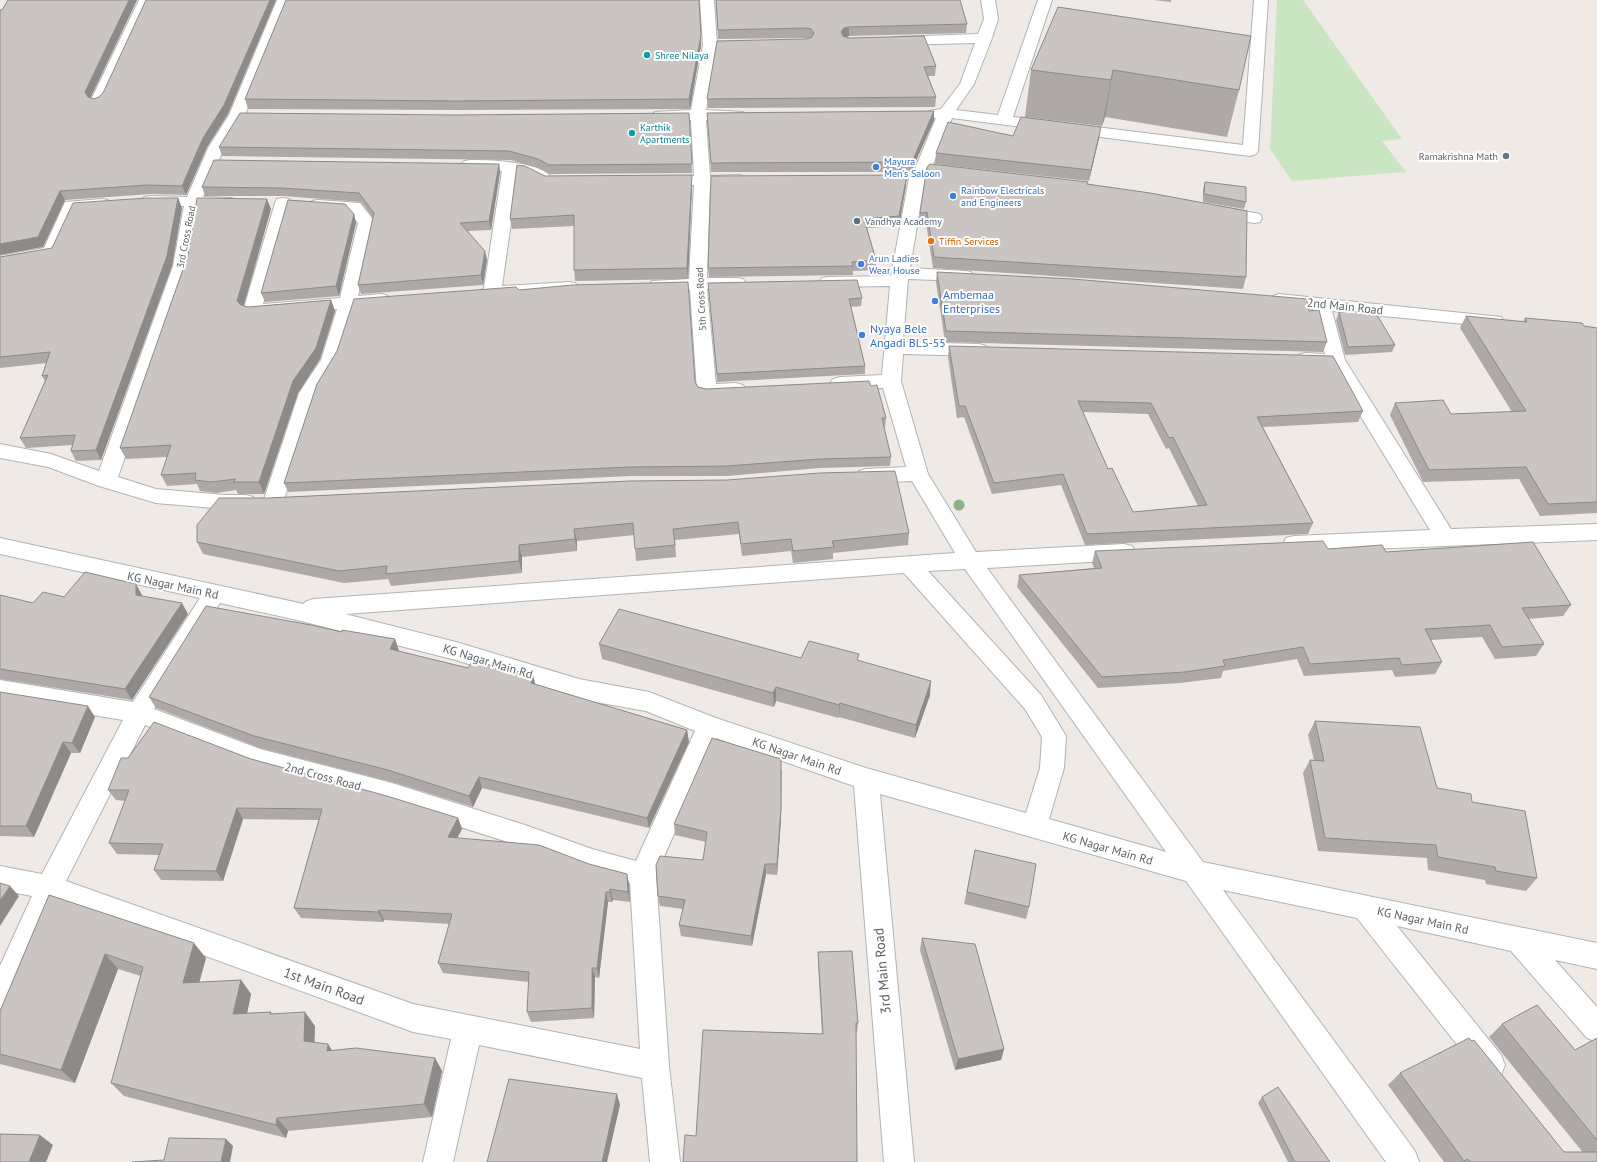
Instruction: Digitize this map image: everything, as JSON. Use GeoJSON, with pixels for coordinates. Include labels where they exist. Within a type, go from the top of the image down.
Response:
{"type":"FeatureCollection","features":[{"type":"Feature","properties":{"kind":"street"},"geometry":{"type":"LineString","coordinates":[[98,102],[146,0]]}},
{"type":"Feature","properties":{"kind":"street","name":"3rd Cross Road"},"geometry":{"type":"LineString","coordinates":[[106,481],[182,266],[193,202],[219,162],[216,148],[245,116],[284,0]]}},
{"type":"Feature","properties":{"kind":"street","name":"5th Cross Road"},"geometry":{"type":"LineString","coordinates":[[707,0],[718,45],[698,115],[702,181],[698,284],[707,391],[755,388]]}},
{"type":"Feature","properties":{"kind":"street"},"geometry":{"type":"LineString","coordinates":[[988,0],[991,20],[985,38],[967,84],[946,113],[920,174],[900,277],[891,381],[918,474],[970,560],[1404,1162]]}},
{"type":"Feature","properties":{"kind":"street"},"geometry":{"type":"LineString","coordinates":[[1004,122],[1045,0]]}},
{"type":"Feature","properties":{"kind":"street"},"geometry":{"type":"LineString","coordinates":[[922,114],[946,113],[1004,122],[1250,151],[1261,0]]}},
{"type":"Feature","properties":{"kind":"street"},"geometry":{"type":"LineString","coordinates":[[879,41],[985,38]]}},
{"type":"Feature","properties":{"kind":"street"},"geometry":{"type":"LineString","coordinates":[[642,115],[754,115]]}},
{"type":"Feature","properties":{"kind":"street"},"geometry":{"type":"LineString","coordinates":[[452,165],[511,166],[533,172],[547,180],[560,180]]}},
{"type":"Feature","properties":{"kind":"street"},"geometry":{"type":"LineString","coordinates":[[492,291],[511,166]]}},
{"type":"Feature","properties":{"kind":"street"},"geometry":{"type":"LineString","coordinates":[[646,181],[758,180]]}},
{"type":"Feature","properties":{"kind":"street"},"geometry":{"type":"LineString","coordinates":[[0,262],[51,252],[71,206],[127,202],[238,202]]}},
{"type":"Feature","properties":{"kind":"street"},"geometry":{"type":"LineString","coordinates":[[273,502],[309,393],[330,360],[348,303],[367,222],[354,207],[276,202],[252,311],[348,303],[400,298]]}},
{"type":"Feature","properties":{"kind":"street"},"geometry":{"type":"LineString","coordinates":[[1202,208],[1254,218]]}},
{"type":"Feature","properties":{"kind":"street"},"geometry":{"type":"LineString","coordinates":[[814,282],[900,277],[978,277]]}},
{"type":"Feature","properties":{"kind":"street"},"geometry":{"type":"LineString","coordinates":[[642,285],[752,283]]}},
{"type":"Feature","properties":{"kind":"street"},"geometry":{"type":"LineString","coordinates":[[468,293],[587,287]]}},
{"type":"Feature","properties":{"kind":"street","name":"2nd Main Road"},"geometry":{"type":"LineString","coordinates":[[1261,298],[1511,322]]}},
{"type":"Feature","properties":{"kind":"street"},"geometry":{"type":"LineString","coordinates":[[1321,304],[1336,360],[1445,537]]}},
{"type":"Feature","properties":{"kind":"street"},"geometry":{"type":"LineString","coordinates":[[894,348],[997,350]]}},
{"type":"Feature","properties":{"kind":"street"},"geometry":{"type":"LineString","coordinates":[[1289,358],[1336,360]]}},
{"type":"Feature","properties":{"kind":"street"},"geometry":{"type":"LineString","coordinates":[[827,384],[891,381]]}},
{"type":"Feature","properties":{"kind":"street"},"geometry":{"type":"LineString","coordinates":[[0,452],[51,461],[106,481],[156,496],[224,502],[296,501]]}},
{"type":"Feature","properties":{"kind":"street"},"geometry":{"type":"LineString","coordinates":[[850,476],[918,474]]}},
{"type":"Feature","properties":{"kind":"street"},"geometry":{"type":"LineString","coordinates":[[1271,545],[1597,532]]}},
{"type":"Feature","properties":{"kind":"street","name":"KG Nagar Main Rd"},"geometry":{"type":"LineString","coordinates":[[0,546],[214,594],[293,610],[456,651],[579,689],[649,702],[709,726],[866,779],[1195,872],[1597,956]]}},
{"type":"Feature","properties":{"kind":"street"},"geometry":{"type":"LineString","coordinates":[[293,610],[909,564],[1144,552]]}},
{"type":"Feature","properties":{"kind":"street"},"geometry":{"type":"LineString","coordinates":[[909,564],[1033,702],[1054,736],[1052,768],[1034,826]]}},
{"type":"Feature","properties":{"kind":"street"},"geometry":{"type":"LineString","coordinates":[[0,997],[49,887],[139,713],[214,594]]}},
{"type":"Feature","properties":{"kind":"street","name":"2nd Cross Road"},"geometry":{"type":"LineString","coordinates":[[0,690],[139,713],[258,759],[392,794],[525,836],[592,861],[643,876]]}},
{"type":"Feature","properties":{"kind":"street"},"geometry":{"type":"LineString","coordinates":[[665,1162],[655,1066],[643,876],[709,726]]}},
{"type":"Feature","properties":{"kind":"street","name":"3rd Main Road"},"geometry":{"type":"LineString","coordinates":[[866,779],[899,1162]]}},
{"type":"Feature","properties":{"kind":"street","name":"1st Main Road"},"geometry":{"type":"LineString","coordinates":[[0,878],[49,887],[413,1018],[655,1066]]}},
{"type":"Feature","properties":{"kind":"street"},"geometry":{"type":"LineString","coordinates":[[1365,908],[1505,1082]]}},
{"type":"Feature","properties":{"kind":"street"},"geometry":{"type":"LineString","coordinates":[[1520,941],[1597,1028]]}},
{"type":"Feature","properties":{"kind":"street"},"geometry":{"type":"LineString","coordinates":[[438,1162],[468,1029]]}},
{"type":"Feature","properties":{"kind":"green space"},"geometry":{"type":"Polygon","coordinates":[[[1277,0],[1303,0],[1402,139],[1382,141],[1406,172],[1292,181],[1270,149],[1277,0]]]}},
{"type":"Feature","properties":{"kind":"building"},"geometry":{"type":"Polygon","coordinates":[[[8,0],[129,0],[85,92],[88,97],[93,99],[99,97],[103,93],[146,0],[270,0],[224,105],[203,138],[182,186],[147,185],[60,191],[38,237],[0,244],[0,10],[2,10],[8,0]]]}},
{"type":"Feature","properties":{"kind":"building"},"geometry":{"type":"Polygon","coordinates":[[[286,0],[699,0],[701,36],[689,99],[455,101],[245,99],[286,0]]]}},
{"type":"Feature","properties":{"kind":"building"},"geometry":{"type":"Polygon","coordinates":[[[716,0],[960,0],[967,24],[849,27],[844,28],[841,32],[843,36],[849,38],[924,36],[936,66],[924,67],[936,97],[707,99],[717,41],[806,39],[812,37],[814,33],[811,29],[806,28],[718,30],[716,0]]]}},
{"type":"Feature","properties":{"kind":"building"},"geometry":{"type":"Polygon","coordinates":[[[1058,7],[1251,36],[1239,90],[1113,70],[1111,80],[1031,70],[1058,7]]]}},
{"type":"Feature","properties":{"kind":"building"},"geometry":{"type":"Polygon","coordinates":[[[934,111],[912,162],[711,163],[707,113],[934,111]]]}},
{"type":"Feature","properties":{"kind":"building"},"geometry":{"type":"Polygon","coordinates":[[[240,113],[455,115],[689,113],[692,164],[549,165],[538,159],[509,151],[219,147],[240,113]]]}},
{"type":"Feature","properties":{"kind":"building"},"geometry":{"type":"Polygon","coordinates":[[[1021,117],[1101,127],[1091,170],[936,153],[948,122],[1013,136],[1021,117]]]}},
{"type":"Feature","properties":{"kind":"building"},"geometry":{"type":"Polygon","coordinates":[[[214,160],[499,164],[489,221],[460,223],[485,251],[481,275],[358,285],[374,213],[359,193],[280,188],[202,187],[214,160]]]}},
{"type":"Feature","properties":{"kind":"building"},"geometry":{"type":"Polygon","coordinates":[[[930,164],[1088,182],[1087,184],[1150,193],[1247,211],[1246,277],[934,257],[927,212],[920,213],[927,167],[930,164]]]}},
{"type":"Feature","properties":{"kind":"building"},"geometry":{"type":"Polygon","coordinates":[[[517,165],[525,166],[545,176],[692,175],[687,268],[574,270],[574,215],[510,219],[517,165]]]}},
{"type":"Feature","properties":{"kind":"building"},"geometry":{"type":"Polygon","coordinates":[[[907,175],[899,216],[864,219],[876,260],[852,262],[853,266],[708,268],[711,176],[907,175]]]}},
{"type":"Feature","properties":{"kind":"building"},"geometry":{"type":"Polygon","coordinates":[[[1205,182],[1246,187],[1246,202],[1204,194],[1205,182]]]}},
{"type":"Feature","properties":{"kind":"building"},"geometry":{"type":"Polygon","coordinates":[[[147,198],[178,198],[167,256],[96,450],[71,451],[75,435],[20,438],[48,375],[42,376],[50,352],[0,357],[0,257],[52,248],[73,203],[147,198]]]}},
{"type":"Feature","properties":{"kind":"building"},"geometry":{"type":"Polygon","coordinates":[[[197,198],[267,199],[237,301],[241,305],[248,307],[331,300],[316,348],[293,381],[259,482],[233,482],[236,479],[211,482],[195,480],[196,473],[161,475],[171,445],[120,448],[188,255],[197,198]]]}},
{"type":"Feature","properties":{"kind":"building"},"geometry":{"type":"Polygon","coordinates":[[[288,200],[345,204],[354,214],[336,286],[261,293],[288,200]]]}},
{"type":"Feature","properties":{"kind":"building"},"geometry":{"type":"Polygon","coordinates":[[[937,272],[1073,279],[1307,299],[1309,311],[1319,310],[1327,342],[946,331],[937,272]]]}},
{"type":"Feature","properties":{"kind":"building"},"geometry":{"type":"Polygon","coordinates":[[[857,280],[862,298],[849,299],[865,366],[717,374],[708,283],[857,280]]]}},
{"type":"Feature","properties":{"kind":"building"},"geometry":{"type":"Polygon","coordinates":[[[688,282],[695,382],[698,387],[706,389],[869,381],[871,386],[877,385],[886,418],[882,418],[891,457],[820,459],[727,466],[630,467],[284,483],[317,384],[337,351],[354,299],[516,287],[519,290],[572,285],[688,282]]]}},
{"type":"Feature","properties":{"kind":"building"},"geometry":{"type":"Polygon","coordinates":[[[1370,311],[1372,315],[1377,315],[1395,345],[1348,347],[1339,312],[1370,311]]]}},
{"type":"Feature","properties":{"kind":"building"},"geometry":{"type":"Polygon","coordinates":[[[1466,316],[1527,322],[1525,318],[1582,323],[1584,326],[1597,328],[1597,502],[1548,504],[1526,467],[1429,470],[1395,403],[1443,400],[1451,414],[1526,411],[1466,316]]]}},
{"type":"Feature","properties":{"kind":"building"},"geometry":{"type":"Polygon","coordinates":[[[949,346],[1333,356],[1363,411],[1257,417],[1313,523],[1087,534],[1063,474],[994,483],[965,406],[959,406],[949,346]],[[1078,401],[1108,469],[1112,468],[1133,512],[1207,505],[1173,437],[1169,438],[1151,403],[1078,401]]]}},
{"type":"Feature","properties":{"kind":"building"},"geometry":{"type":"Polygon","coordinates":[[[895,471],[909,533],[832,541],[834,547],[793,551],[791,539],[741,544],[738,522],[673,529],[675,545],[635,549],[633,523],[574,529],[575,539],[519,545],[519,561],[386,574],[387,566],[339,571],[197,542],[197,525],[219,498],[268,498],[629,481],[727,480],[820,473],[895,471]]]}},
{"type":"Feature","properties":{"kind":"building"},"geometry":{"type":"Polygon","coordinates":[[[1323,541],[1328,549],[1382,545],[1386,552],[1533,542],[1571,605],[1522,608],[1544,644],[1502,647],[1490,625],[1425,629],[1442,662],[1402,665],[1399,658],[1310,664],[1303,647],[1223,660],[1225,666],[1185,672],[1102,677],[1019,575],[1102,568],[1095,551],[1323,541]]]}},
{"type":"Feature","properties":{"kind":"building"},"geometry":{"type":"Polygon","coordinates":[[[85,572],[136,584],[136,595],[182,603],[125,689],[0,669],[0,595],[33,603],[43,592],[64,597],[85,572]]]}},
{"type":"Feature","properties":{"kind":"building"},"geometry":{"type":"Polygon","coordinates":[[[206,606],[342,632],[342,630],[395,639],[390,649],[468,668],[472,661],[533,675],[531,683],[687,730],[647,818],[479,777],[469,796],[388,770],[254,736],[149,697],[206,606]]]}},
{"type":"Feature","properties":{"kind":"building"},"geometry":{"type":"Polygon","coordinates":[[[619,609],[801,658],[809,641],[859,654],[857,660],[931,681],[916,725],[840,703],[839,705],[776,687],[773,693],[599,644],[619,609]]]}},
{"type":"Feature","properties":{"kind":"building"},"geometry":{"type":"Polygon","coordinates":[[[0,692],[88,706],[72,743],[63,742],[26,826],[0,826],[0,692]]]}},
{"type":"Feature","properties":{"kind":"building"},"geometry":{"type":"Polygon","coordinates":[[[1315,721],[1420,727],[1437,788],[1471,794],[1472,802],[1525,811],[1537,878],[1496,871],[1495,867],[1438,857],[1436,845],[1325,838],[1310,760],[1324,761],[1315,721]]]}},
{"type":"Feature","properties":{"kind":"building"},"geometry":{"type":"Polygon","coordinates":[[[154,722],[251,759],[387,796],[458,818],[448,837],[539,845],[589,864],[627,874],[628,892],[610,889],[610,892],[606,892],[597,968],[592,968],[592,1008],[527,1012],[529,972],[438,963],[452,914],[379,910],[378,912],[294,908],[322,809],[237,808],[216,871],[154,870],[163,844],[109,843],[129,790],[108,790],[121,758],[128,758],[154,722]]]}},
{"type":"Feature","properties":{"kind":"building"},"geometry":{"type":"Polygon","coordinates":[[[712,738],[781,759],[781,808],[777,864],[765,864],[751,936],[679,925],[685,900],[658,896],[656,865],[660,856],[703,860],[707,832],[674,824],[712,738]]]}},
{"type":"Feature","properties":{"kind":"building"},"geometry":{"type":"Polygon","coordinates":[[[975,850],[1036,864],[1029,907],[967,892],[975,850]]]}},
{"type":"Feature","properties":{"kind":"building"},"geometry":{"type":"Polygon","coordinates":[[[0,883],[10,886],[0,901],[0,883]]]}},
{"type":"Feature","properties":{"kind":"building"},"geometry":{"type":"Polygon","coordinates":[[[49,895],[194,943],[183,983],[241,980],[233,1014],[305,1012],[304,1041],[328,1044],[327,1051],[356,1048],[435,1058],[424,1104],[277,1118],[276,1125],[111,1083],[143,967],[105,954],[61,1070],[0,1054],[0,1011],[49,895]]]}},
{"type":"Feature","properties":{"kind":"building"},"geometry":{"type":"Polygon","coordinates":[[[922,938],[975,944],[1004,1049],[958,1059],[922,938]]]}},
{"type":"Feature","properties":{"kind":"building"},"geometry":{"type":"Polygon","coordinates":[[[852,951],[858,1023],[856,1023],[857,1162],[683,1162],[685,1135],[696,1136],[703,1030],[823,1034],[818,952],[852,951]]]}},
{"type":"Feature","properties":{"kind":"building"},"geometry":{"type":"Polygon","coordinates":[[[1537,1005],[1575,1050],[1597,1038],[1597,1140],[1502,1024],[1537,1005]]]}},
{"type":"Feature","properties":{"kind":"building"},"geometry":{"type":"Polygon","coordinates":[[[1469,1038],[1472,1041],[1474,1040],[1564,1152],[1597,1152],[1597,1162],[1471,1162],[1468,1159],[1464,1161],[1400,1073],[1469,1038]]]}},
{"type":"Feature","properties":{"kind":"building"},"geometry":{"type":"Polygon","coordinates":[[[509,1079],[617,1094],[602,1162],[487,1162],[509,1079]]]}},
{"type":"Feature","properties":{"kind":"building"},"geometry":{"type":"Polygon","coordinates":[[[1278,1087],[1330,1162],[1295,1162],[1262,1097],[1278,1087]]]}},
{"type":"Feature","properties":{"kind":"building"},"geometry":{"type":"Polygon","coordinates":[[[0,1134],[40,1135],[29,1162],[0,1162],[0,1134]]]}},
{"type":"Feature","properties":{"kind":"building"},"geometry":{"type":"Polygon","coordinates":[[[169,1138],[226,1139],[221,1162],[132,1162],[164,1160],[169,1138]]]}},
{"type":"Feature","properties":{"kind":"place","name":"Shree Nilaya"},"geometry":{"type":"Point","coordinates":[647,55]}},
{"type":"Feature","properties":{"kind":"place","name":"Karthik Apartments"},"geometry":{"type":"Point","coordinates":[632,133]}},
{"type":"Feature","properties":{"kind":"place","name":"Ramakrishna Math"},"geometry":{"type":"Point","coordinates":[1506,156]}},
{"type":"Feature","properties":{"kind":"place","name":"Mayura Men's Saloon"},"geometry":{"type":"Point","coordinates":[876,167]}},
{"type":"Feature","properties":{"kind":"place","name":"Rainbow Electricals and Engineers"},"geometry":{"type":"Point","coordinates":[953,196]}},
{"type":"Feature","properties":{"kind":"place","name":"Vandhya Academy"},"geometry":{"type":"Point","coordinates":[857,221]}},
{"type":"Feature","properties":{"kind":"place","name":"Tiffin Services"},"geometry":{"type":"Point","coordinates":[931,241]}},
{"type":"Feature","properties":{"kind":"place","name":"Arun Ladies Wear House"},"geometry":{"type":"Point","coordinates":[861,264]}},
{"type":"Feature","properties":{"kind":"place","name":"Ambemaa Enterprises"},"geometry":{"type":"Point","coordinates":[935,301]}},
{"type":"Feature","properties":{"kind":"place","name":"Nyaya Bele Angadi BLS-55"},"geometry":{"type":"Point","coordinates":[862,335]}}]}
